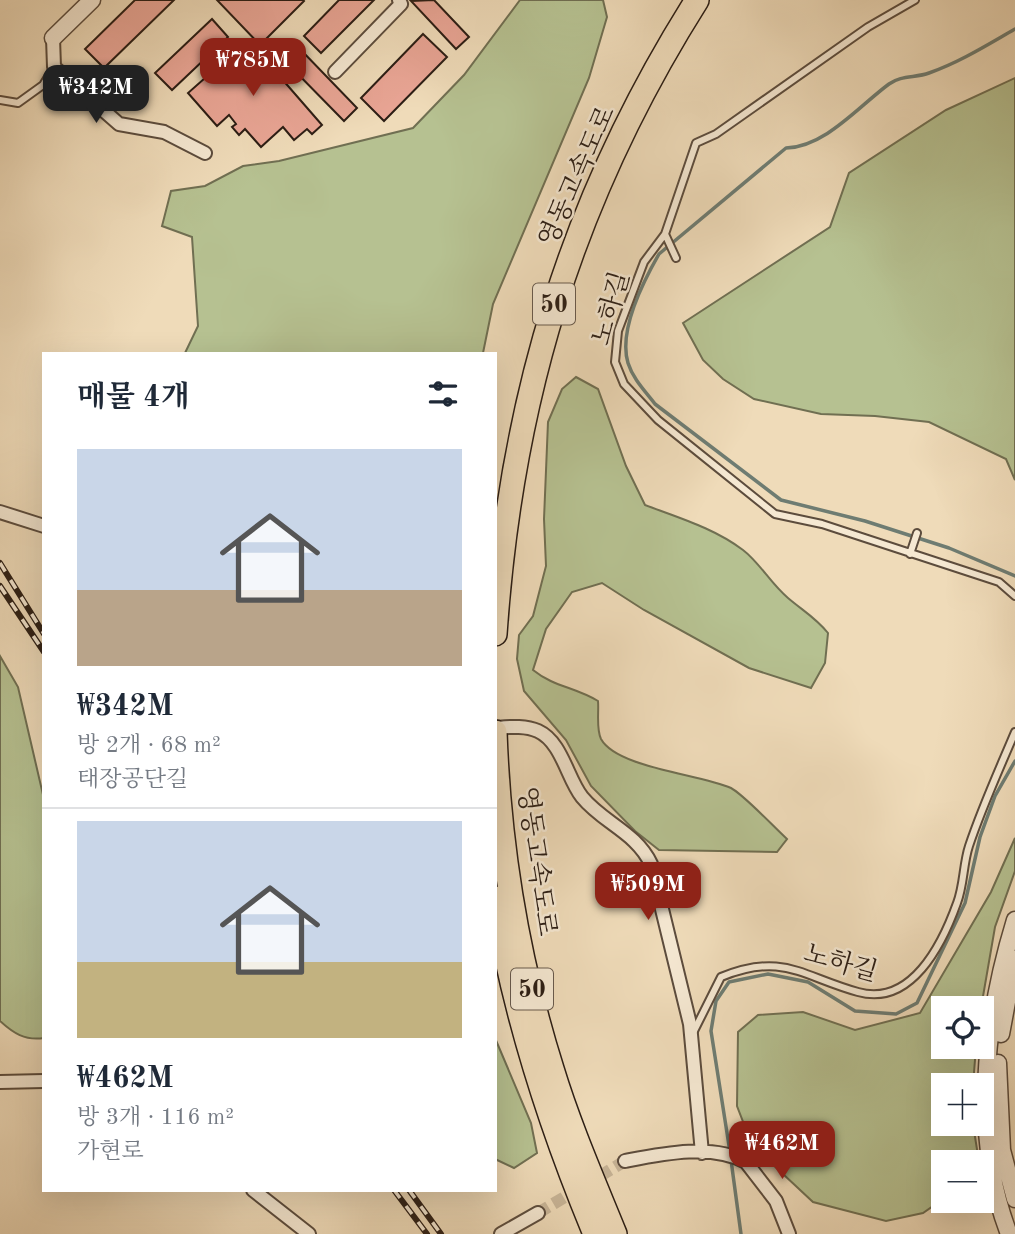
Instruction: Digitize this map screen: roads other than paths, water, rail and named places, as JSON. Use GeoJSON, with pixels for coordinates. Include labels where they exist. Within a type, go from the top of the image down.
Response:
{"type":"FeatureCollection","features":[{"type":"Feature","properties":{"kind":"highway","name":"영동고속도로"},"geometry":{"type":"LineString","coordinates":[[497,477],[522,362],[545,283],[570,216],[640,65],[680,0]]}},
{"type":"Feature","properties":{"kind":"highway","name":"영동고속도로"},"geometry":{"type":"LineString","coordinates":[[497,611],[506,510],[520,432],[548,320],[570,256],[608,166],[659,63],[697,0]]}},
{"type":"Feature","properties":{"kind":"highway","name":"영동고속도로"},"geometry":{"type":"LineString","coordinates":[[503,729],[507,869],[518,933],[552,1069],[615,1234]]}},
{"type":"Feature","properties":{"kind":"highway","name":"영동고속도로"},"geometry":{"type":"LineString","coordinates":[[497,908],[517,1003],[538,1082],[595,1234]]}},
{"type":"Feature","properties":{"kind":"street"},"geometry":{"type":"LineString","coordinates":[[92,0],[53,38],[54,67],[119,124],[164,132],[205,153]]}},
{"type":"Feature","properties":{"kind":"street"},"geometry":{"type":"LineString","coordinates":[[335,72],[401,4],[399,0]]}},
{"type":"Feature","properties":{"kind":"street"},"geometry":{"type":"LineString","coordinates":[[0,512],[42,525]]}},
{"type":"Feature","properties":{"kind":"street"},"geometry":{"type":"LineString","coordinates":[[503,729],[539,731],[558,751],[584,799],[644,850],[651,864],[692,1036],[708,1153]]}},
{"type":"Feature","properties":{"kind":"street"},"geometry":{"type":"LineString","coordinates":[[1009,1234],[989,1151],[987,1112],[996,988],[1015,920]]}},
{"type":"Feature","properties":{"kind":"street"},"geometry":{"type":"LineString","coordinates":[[1015,959],[998,1060],[1002,1150],[1015,1199]]}},
{"type":"Feature","properties":{"kind":"street"},"geometry":{"type":"LineString","coordinates":[[0,1082],[42,1081]]}},
{"type":"Feature","properties":{"kind":"street"},"geometry":{"type":"LineString","coordinates":[[625,1161],[661,1154],[708,1153],[746,1161],[776,1201],[789,1234]]}},
{"type":"Feature","properties":{"kind":"street"},"geometry":{"type":"LineString","coordinates":[[256,1192],[309,1234]]}},
{"type":"Feature","properties":{"kind":"street"},"geometry":{"type":"LineString","coordinates":[[501,1234],[538,1213]]}},
{"type":"Feature","properties":{"kind":"lane","name":"노하길"},"geometry":{"type":"LineString","coordinates":[[915,0],[868,27],[716,134],[696,143],[666,236],[644,262],[618,331],[615,362],[624,384],[658,420],[775,514],[822,524],[999,582],[1015,596]]}},
{"type":"Feature","properties":{"kind":"lane"},"geometry":{"type":"LineString","coordinates":[[0,100],[18,103],[43,85],[54,67]]}},
{"type":"Feature","properties":{"kind":"lane"},"geometry":{"type":"LineString","coordinates":[[666,236],[674,255]]}},
{"type":"Feature","properties":{"kind":"lane"},"geometry":{"type":"LineString","coordinates":[[910,554],[917,533]]}},
{"type":"Feature","properties":{"kind":"lane","name":"노하길"},"geometry":{"type":"LineString","coordinates":[[692,1036],[721,977],[740,969],[763,965],[797,968],[863,994],[887,995],[915,977],[939,946],[958,901],[968,849],[1015,732]]}},
{"type":"Feature","properties":{"kind":"waterway"},"geometry":{"type":"LineString","coordinates":[[1015,29],[940,69],[894,81],[828,133],[814,141],[786,148],[659,254],[634,307],[626,336],[628,363],[655,404],[781,500],[865,521],[949,548],[1015,576]]}},
{"type":"Feature","properties":{"kind":"waterway"},"geometry":{"type":"LineString","coordinates":[[730,1152],[711,1031],[716,1001],[729,982],[768,974],[808,982],[855,1011],[896,1014],[917,1003],[965,903],[980,837],[995,796],[1015,761]]}},
{"type":"Feature","properties":{"kind":"waterway"},"geometry":{"type":"LineString","coordinates":[[731,1160],[741,1234]]}},
{"type":"Feature","properties":{"kind":"tunnel"},"geometry":{"type":"LineString","coordinates":[[538,1213],[625,1161]]}},
{"type":"Feature","properties":{"kind":"railway"},"geometry":{"type":"LineString","coordinates":[[0,563],[42,631]]}},
{"type":"Feature","properties":{"kind":"railway"},"geometry":{"type":"LineString","coordinates":[[0,586],[42,649]]}},
{"type":"Feature","properties":{"kind":"railway"},"geometry":{"type":"LineString","coordinates":[[396,1192],[427,1234]]}},
{"type":"Feature","properties":{"kind":"railway"},"geometry":{"type":"LineString","coordinates":[[410,1192],[441,1234]]}}]}
